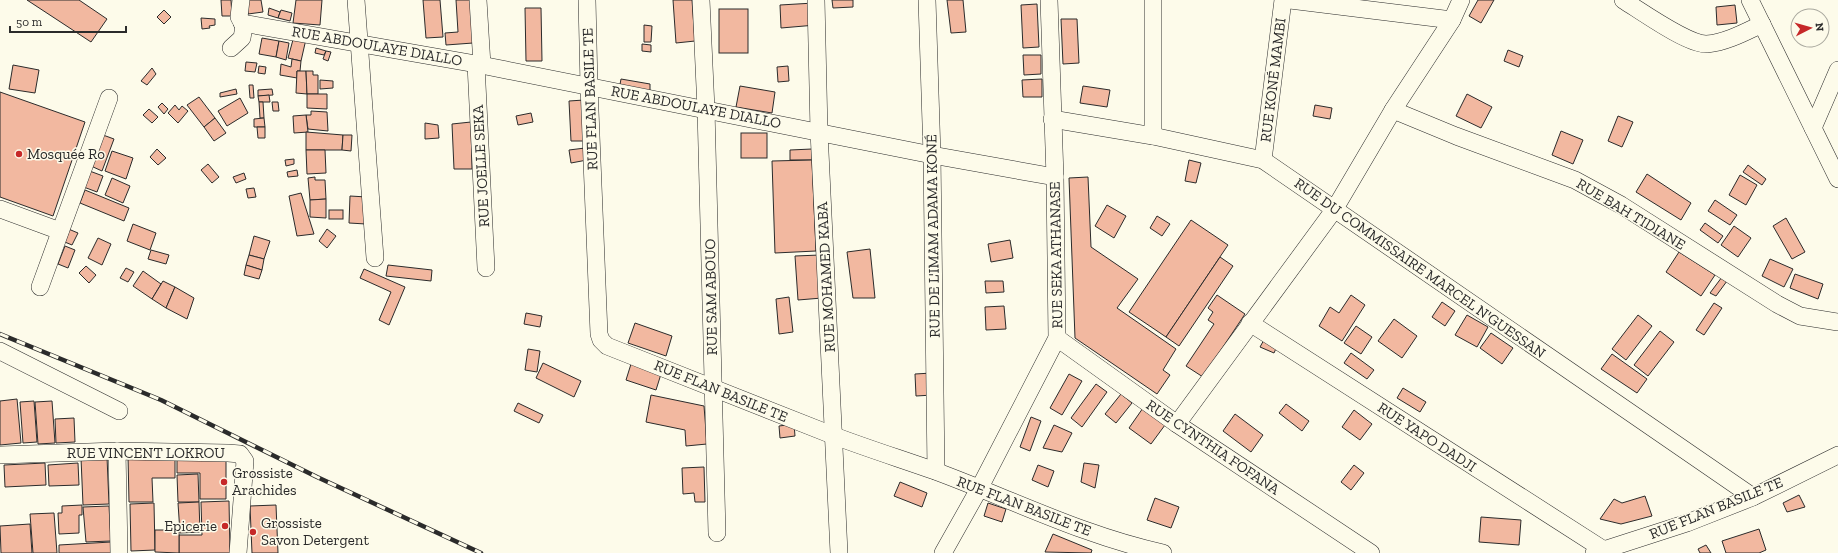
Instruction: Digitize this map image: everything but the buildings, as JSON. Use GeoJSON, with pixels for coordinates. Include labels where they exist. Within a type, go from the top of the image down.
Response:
{"type":"FeatureCollection","features":[{"type":"Feature","properties":{"kind":"street"},"geometry":{"type":"LineString","coordinates":[[230,48],[242,38],[244,26],[239,17],[241,0]]}},
{"type":"Feature","properties":{"kind":"street"},"geometry":{"type":"LineString","coordinates":[[356,0],[375,258]]}},
{"type":"Feature","properties":{"kind":"street","name":"RUE JOELLE SEKA"},"geometry":{"type":"LineString","coordinates":[[478,0],[486,268]]}},
{"type":"Feature","properties":{"kind":"street","name":"RUE FLAN BASILE TE"},"geometry":{"type":"LineString","coordinates":[[587,0],[599,334],[601,340],[607,346],[834,436],[936,471],[1076,528],[1144,549],[1163,553]]}},
{"type":"Feature","properties":{"kind":"street","name":"RUE SAM ABOUO"},"geometry":{"type":"LineString","coordinates":[[701,0],[706,109],[717,533]]}},
{"type":"Feature","properties":{"kind":"street","name":"RUE MOHAMED KABA"},"geometry":{"type":"LineString","coordinates":[[816,0],[819,131],[839,553]]}},
{"type":"Feature","properties":{"kind":"street","name":"RUE DE L'IMAM ADAMA KONÉ"},"geometry":{"type":"LineString","coordinates":[[927,0],[932,155],[936,471]]}},
{"type":"Feature","properties":{"kind":"street","name":"RUE SEKA ATHANASE"},"geometry":{"type":"LineString","coordinates":[[943,553],[979,489],[1057,338],[1055,177],[1049,0]]}},
{"type":"Feature","properties":{"kind":"street"},"geometry":{"type":"LineString","coordinates":[[1153,0],[1153,136]]}},
{"type":"Feature","properties":{"kind":"street","name":"RUE KONÉ MAMBI"},"geometry":{"type":"LineString","coordinates":[[1263,160],[1284,0]]}},
{"type":"Feature","properties":{"kind":"street"},"geometry":{"type":"LineString","coordinates":[[1290,0],[1452,20]]}},
{"type":"Feature","properties":{"kind":"street"},"geometry":{"type":"LineString","coordinates":[[1176,424],[1334,210],[1393,110],[1452,20],[1461,0]]}},
{"type":"Feature","properties":{"kind":"street"},"geometry":{"type":"LineString","coordinates":[[1623,0],[1686,39],[1705,44],[1721,42],[1762,24]]}},
{"type":"Feature","properties":{"kind":"street"},"geometry":{"type":"LineString","coordinates":[[1750,0],[1838,179]]}},
{"type":"Feature","properties":{"kind":"street","name":"RUE ABDOULAYE DIALLO"},"geometry":{"type":"LineString","coordinates":[[242,23],[479,64],[819,131],[932,155],[1055,177]]}},
{"type":"Feature","properties":{"kind":"street"},"geometry":{"type":"LineString","coordinates":[[1813,128],[1838,70]]}},
{"type":"Feature","properties":{"kind":"street"},"geometry":{"type":"LineString","coordinates":[[40,287],[110,98]]}},
{"type":"Feature","properties":{"kind":"street","name":"RUE BAH TIDIANE"},"geometry":{"type":"LineString","coordinates":[[1393,110],[1456,136],[1575,180],[1621,205],[1777,304],[1800,316],[1838,322]]}},
{"type":"Feature","properties":{"kind":"street","name":"RUE DU COMMISSAIRE MARCEL N'GUESSAN"},"geometry":{"type":"LineString","coordinates":[[1052,120],[1153,136],[1263,160],[1753,497]]}},
{"type":"Feature","properties":{"kind":"street"},"geometry":{"type":"LineString","coordinates":[[0,209],[60,231]]}},
{"type":"Feature","properties":{"kind":"street","name":"RUE YAPO DADJI"},"geometry":{"type":"LineString","coordinates":[[1250,323],[1598,552]]}},
{"type":"Feature","properties":{"kind":"street","name":"RUE CYNTHIA FOFANA"},"geometry":{"type":"LineString","coordinates":[[1057,338],[1176,424],[1371,553]]}},
{"type":"Feature","properties":{"kind":"street"},"geometry":{"type":"LineString","coordinates":[[0,351],[120,411]]}},
{"type":"Feature","properties":{"kind":"street"},"geometry":{"type":"LineString","coordinates":[[117,451],[119,553]]}},
{"type":"Feature","properties":{"kind":"street","name":"RUE VINCENT LOKROU"},"geometry":{"type":"LineString","coordinates":[[0,455],[117,451],[228,452],[240,454],[244,461],[238,553]]}},
{"type":"Feature","properties":{"kind":"street","name":"RUE FLAN BASILE TE"},"geometry":{"type":"LineString","coordinates":[[1598,552],[1687,523],[1753,497],[1838,455]]}},
{"type":"Feature","properties":{"kind":"railway"},"geometry":{"type":"LineString","coordinates":[[0,334],[161,400],[317,477],[481,553]]}},
{"type":"Feature","properties":{"kind":"place","name":"Mosquée Ro"},"geometry":{"type":"Point","coordinates":[19,154]}},
{"type":"Feature","properties":{"kind":"place","name":"Grossiste Arachides"},"geometry":{"type":"Point","coordinates":[224,482]}},
{"type":"Feature","properties":{"kind":"place","name":"Epicerie"},"geometry":{"type":"Point","coordinates":[225,526]}},
{"type":"Feature","properties":{"kind":"place","name":"Grossiste Savon Detergent"},"geometry":{"type":"Point","coordinates":[253,532]}}]}
